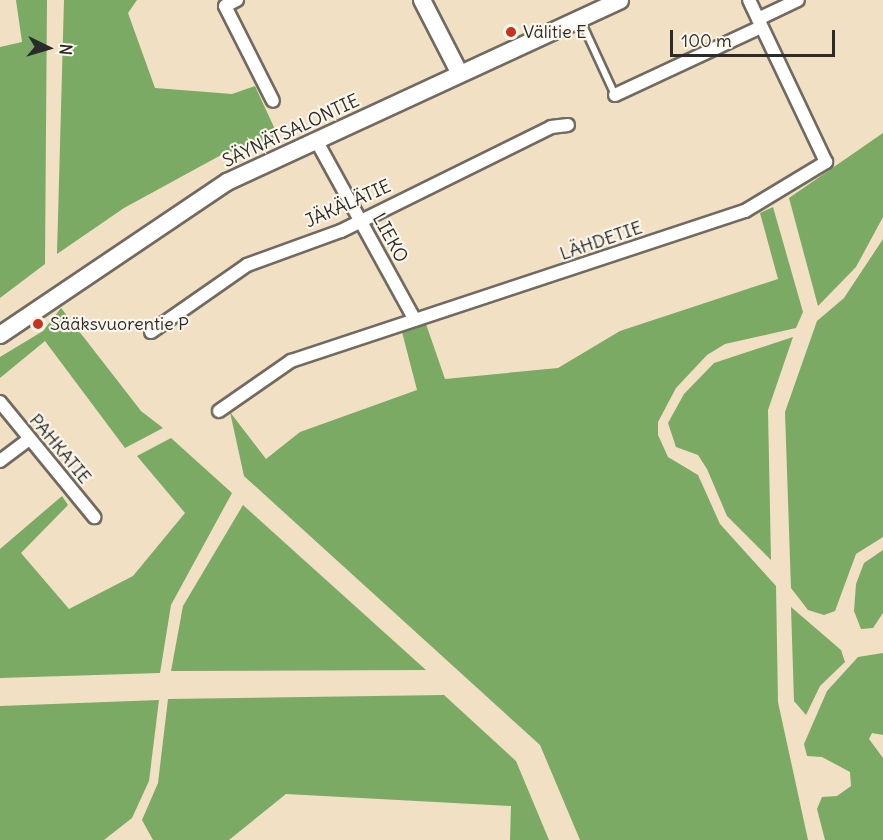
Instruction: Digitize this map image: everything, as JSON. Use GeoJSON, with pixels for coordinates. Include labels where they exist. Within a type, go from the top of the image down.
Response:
{"type":"FeatureCollection","features":[{"type":"Feature","properties":{"kind":"main road"},"geometry":{"type":"LineString","coordinates":[[422,0],[460,74]]}},
{"type":"Feature","properties":{"kind":"main road","name":"SÄYNÄTSALONTIE"},"geometry":{"type":"LineString","coordinates":[[0,334],[148,231],[227,182],[620,0]]}},
{"type":"Feature","properties":{"kind":"street","name":"LÄHDETIE"},"geometry":{"type":"LineString","coordinates":[[219,411],[291,361],[745,211],[826,162],[749,0]]}},
{"type":"Feature","properties":{"kind":"street"},"geometry":{"type":"LineString","coordinates":[[615,95],[759,23],[798,0]]}},
{"type":"Feature","properties":{"kind":"street"},"geometry":{"type":"LineString","coordinates":[[228,2],[273,100]]}},
{"type":"Feature","properties":{"kind":"street","name":"JÄKÄLÄTIE"},"geometry":{"type":"LineString","coordinates":[[151,332],[247,265],[360,220],[551,127],[568,125]]}},
{"type":"Feature","properties":{"kind":"street","name":"LIEKO"},"geometry":{"type":"LineString","coordinates":[[316,140],[415,321]]}},
{"type":"Feature","properties":{"kind":"street","name":"PAHKATIE"},"geometry":{"type":"LineString","coordinates":[[0,402],[28,440],[94,518]]}},
{"type":"Feature","properties":{"kind":"street"},"geometry":{"type":"LineString","coordinates":[[0,461],[28,440]]}},
{"type":"Feature","properties":{"kind":"lane"},"geometry":{"type":"LineString","coordinates":[[580,19],[615,95]]}},
{"type":"Feature","properties":{"kind":"green space"},"geometry":{"type":"Polygon","coordinates":[[[16,0],[47,0],[45,264],[0,298],[0,47],[22,42],[16,0]]]}},
{"type":"Feature","properties":{"kind":"green space"},"geometry":{"type":"Polygon","coordinates":[[[64,0],[137,0],[128,13],[155,88],[232,94],[255,86],[279,138],[223,154],[124,208],[57,254],[64,0]]]}},
{"type":"Feature","properties":{"kind":"green space"},"geometry":{"type":"Polygon","coordinates":[[[883,133],[883,217],[856,267],[818,306],[789,198],[883,133]]]}},
{"type":"Feature","properties":{"kind":"green space"},"geometry":{"type":"Polygon","coordinates":[[[773,207],[803,312],[796,328],[725,344],[707,355],[676,388],[658,422],[658,435],[668,457],[698,475],[720,524],[776,586],[778,702],[808,840],[580,840],[540,745],[244,476],[230,412],[266,459],[300,432],[417,390],[402,332],[426,324],[445,379],[558,368],[620,331],[778,279],[760,213],[773,207]]]}},
{"type":"Feature","properties":{"kind":"green space"},"geometry":{"type":"Polygon","coordinates":[[[883,239],[883,537],[856,554],[835,611],[824,615],[808,610],[791,588],[785,412],[817,321],[844,298],[883,239]]]}},
{"type":"Feature","properties":{"kind":"green space"},"geometry":{"type":"Polygon","coordinates":[[[61,308],[141,411],[163,428],[125,448],[45,341],[0,378],[0,357],[43,331],[61,308]]]}},
{"type":"Feature","properties":{"kind":"green space"},"geometry":{"type":"Polygon","coordinates":[[[793,337],[768,410],[771,560],[727,516],[707,469],[698,455],[676,447],[668,423],[684,394],[714,363],[793,337]]]}},
{"type":"Feature","properties":{"kind":"green space"},"geometry":{"type":"Polygon","coordinates":[[[171,438],[232,493],[171,605],[160,673],[0,678],[0,549],[62,496],[68,505],[21,553],[69,609],[133,576],[185,513],[137,456],[171,438]]]}},
{"type":"Feature","properties":{"kind":"green space"},"geometry":{"type":"Polygon","coordinates":[[[243,505],[426,670],[171,671],[183,606],[243,505]]]}},
{"type":"Feature","properties":{"kind":"green space"},"geometry":{"type":"Polygon","coordinates":[[[883,550],[883,613],[873,628],[861,629],[854,611],[856,584],[864,563],[883,550]]]}},
{"type":"Feature","properties":{"kind":"green space"},"geometry":{"type":"Polygon","coordinates":[[[791,607],[841,650],[845,662],[820,686],[806,715],[794,701],[791,607]]]}},
{"type":"Feature","properties":{"kind":"green space"},"geometry":{"type":"Polygon","coordinates":[[[883,653],[883,735],[872,733],[869,739],[883,758],[883,840],[825,840],[817,809],[822,797],[837,796],[851,786],[850,772],[822,757],[807,756],[804,744],[827,691],[858,657],[883,653]]]}},
{"type":"Feature","properties":{"kind":"green space"},"geometry":{"type":"Polygon","coordinates":[[[444,695],[516,761],[549,840],[510,840],[511,806],[286,794],[229,840],[153,840],[142,820],[158,783],[168,699],[444,695]]]}},
{"type":"Feature","properties":{"kind":"green space"},"geometry":{"type":"Polygon","coordinates":[[[159,700],[149,781],[132,818],[104,840],[0,840],[0,706],[159,700]]]}},
{"type":"Feature","properties":{"kind":"place","name":"Välitie E"},"geometry":{"type":"Point","coordinates":[511,32]}},
{"type":"Feature","properties":{"kind":"place","name":"Sääksvuorentie P"},"geometry":{"type":"Point","coordinates":[38,324]}}]}
